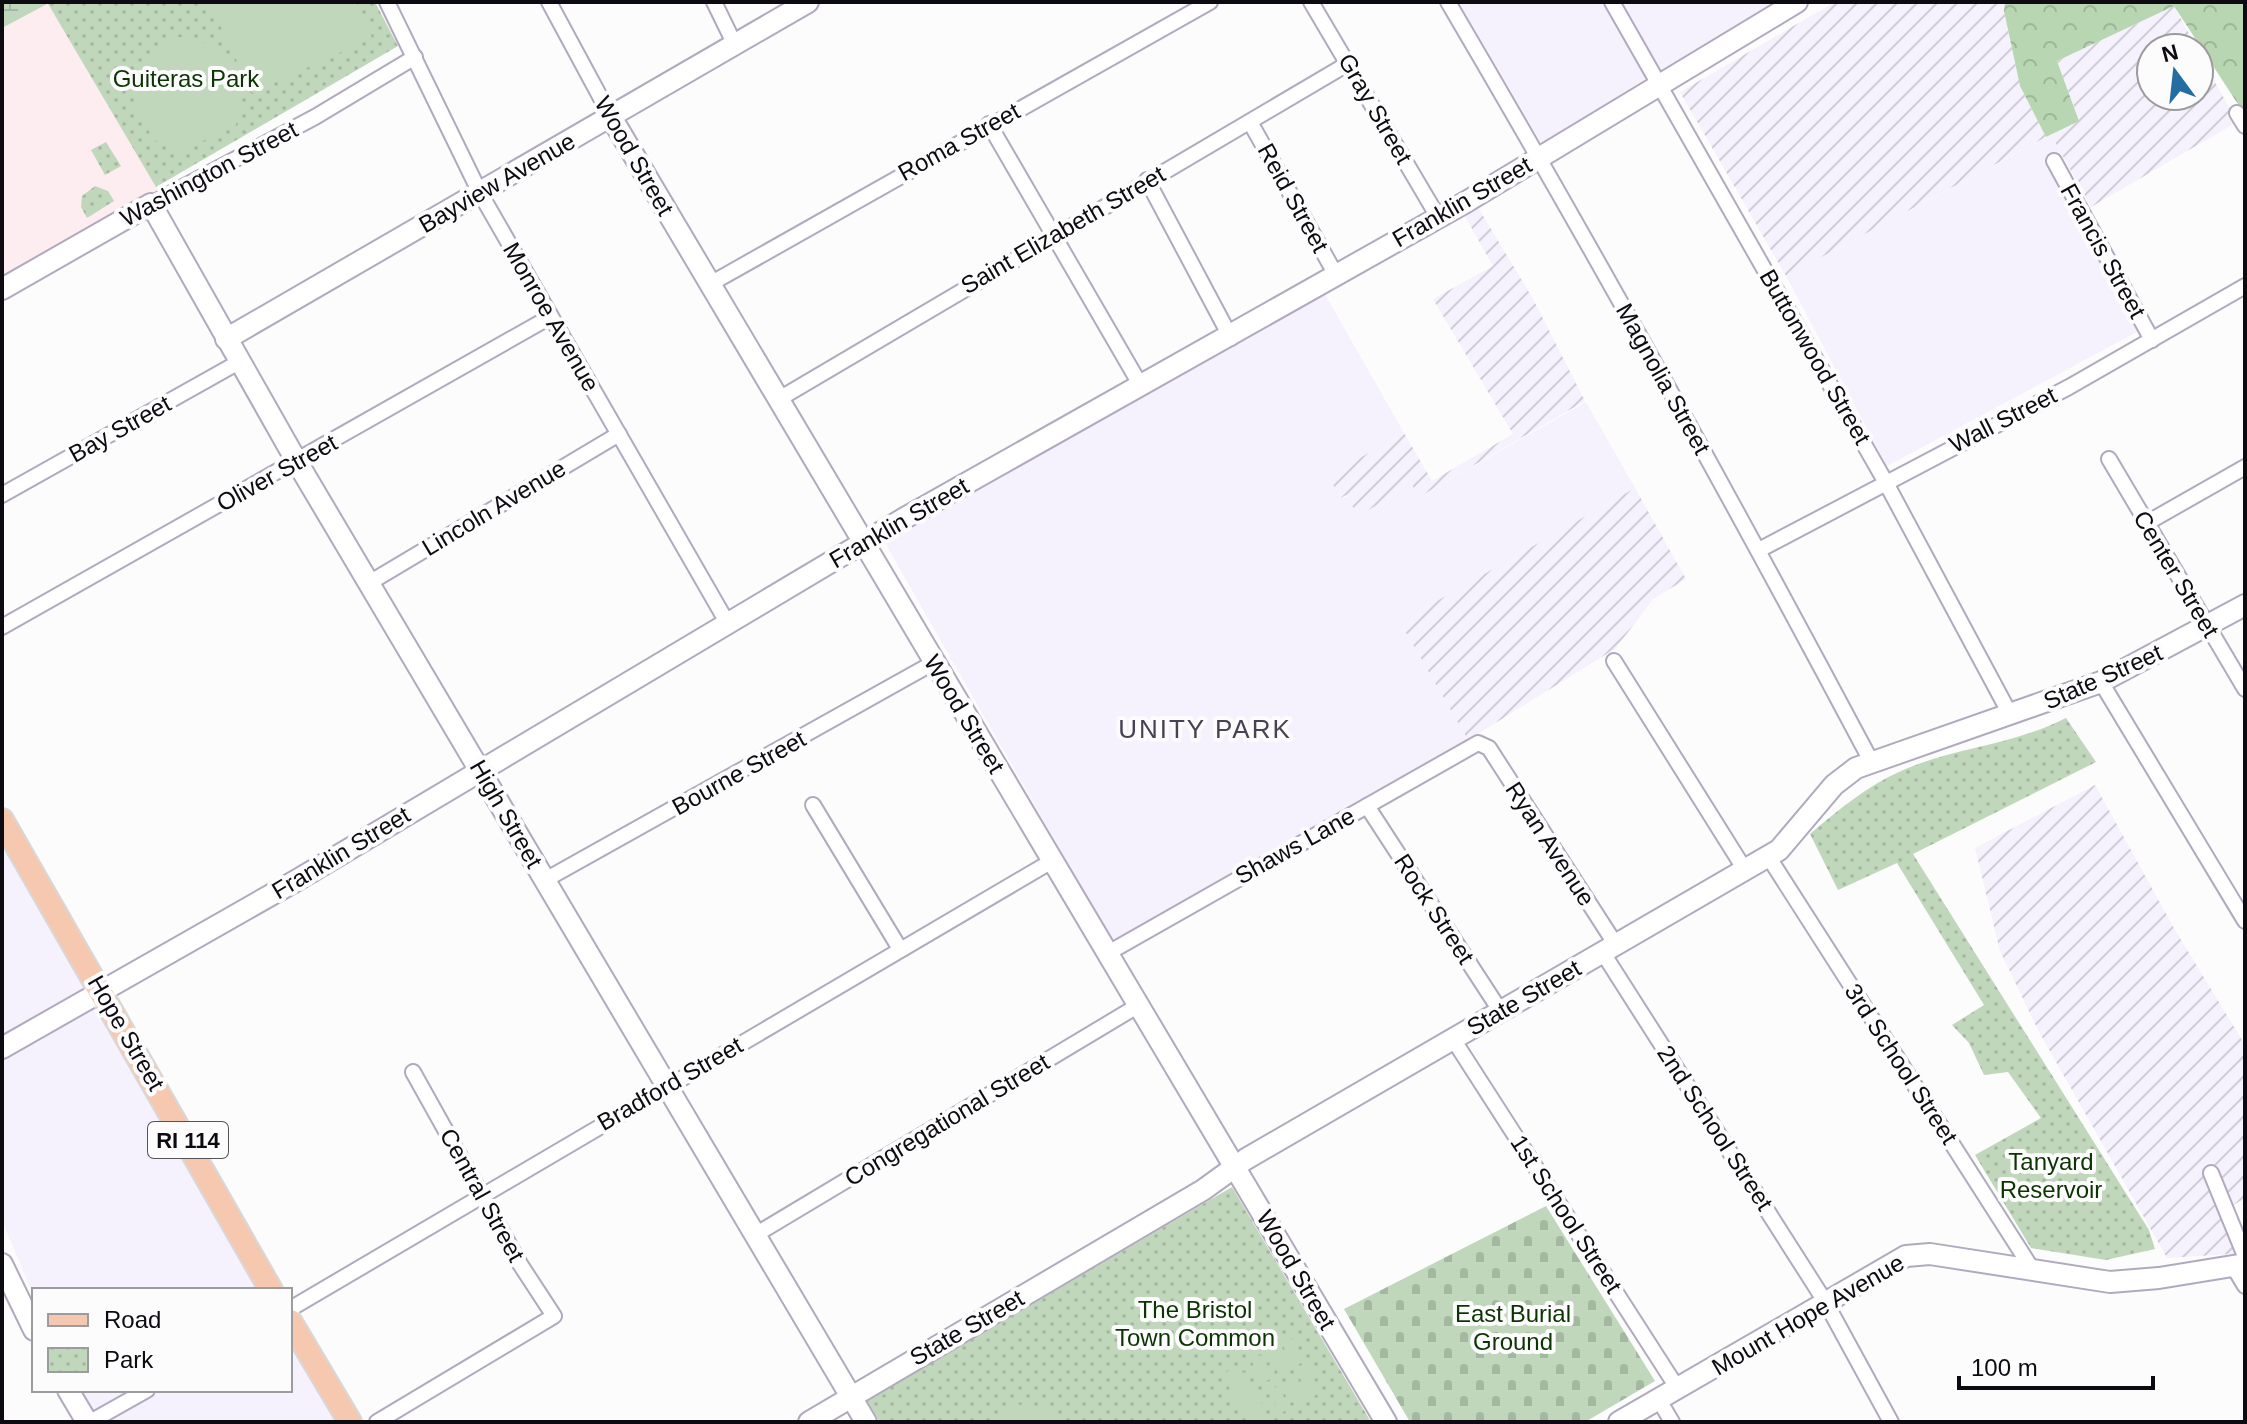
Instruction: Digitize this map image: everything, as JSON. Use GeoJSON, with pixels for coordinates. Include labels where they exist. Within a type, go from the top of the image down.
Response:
{"type":"FeatureCollection","features":[{"type":"Feature","properties":{"kind":"main road","name":"Hope Street"},"geometry":{"type":"LineString","coordinates":[[2,820],[270,1288]]}},
{"type":"Feature","properties":{"kind":"main road"},"geometry":{"type":"LineString","coordinates":[[292,1324],[350,1422]]}},
{"type":"Feature","properties":{"kind":"street","name":"Monroe Avenue"},"geometry":{"type":"LineString","coordinates":[[387,2],[480,193],[728,624]]}},
{"type":"Feature","properties":{"kind":"street","name":"Wood Street"},"geometry":{"type":"LineString","coordinates":[[549,2],[611,117],[1386,1422]]}},
{"type":"Feature","properties":{"kind":"street"},"geometry":{"type":"LineString","coordinates":[[714,2],[735,45]]}},
{"type":"Feature","properties":{"kind":"street","name":"Bayview Avenue"},"geometry":{"type":"LineString","coordinates":[[226,339],[808,2]]}},
{"type":"Feature","properties":{"kind":"street","name":"Roma Street"},"geometry":{"type":"LineString","coordinates":[[710,284],[1210,2]]}},
{"type":"Feature","properties":{"kind":"street","name":"Gray Street"},"geometry":{"type":"LineString","coordinates":[[1311,2],[1438,217]]}},
{"type":"Feature","properties":{"kind":"street","name":"Magnolia Street"},"geometry":{"type":"LineString","coordinates":[[1448,2],[1539,157],[1759,550],[1871,761]]}},
{"type":"Feature","properties":{"kind":"street","name":"Buttonwood Street"},"geometry":{"type":"LineString","coordinates":[[1612,2],[1885,481],[2011,716]]}},
{"type":"Feature","properties":{"kind":"street","name":"Franklin Street"},"geometry":{"type":"LineString","coordinates":[[2,1048],[299,879],[479,769],[864,543],[1231,338],[1797,2]]}},
{"type":"Feature","properties":{"kind":"street","name":"Washington Street"},"geometry":{"type":"LineString","coordinates":[[2,289],[151,204],[315,117],[415,57]]}},
{"type":"Feature","properties":{"kind":"street","name":"Saint Elizabeth Street"},"geometry":{"type":"LineString","coordinates":[[779,399],[1052,235],[1349,63]]}},
{"type":"Feature","properties":{"kind":"street","name":"Reid Street"},"geometry":{"type":"LineString","coordinates":[[1250,122],[1336,275]]}},
{"type":"Feature","properties":{"kind":"street"},"geometry":{"type":"LineString","coordinates":[[989,124],[1141,386]]}},
{"type":"Feature","properties":{"kind":"street","name":"Francis Street"},"geometry":{"type":"LineString","coordinates":[[2054,161],[2152,340]]}},
{"type":"Feature","properties":{"kind":"street"},"geometry":{"type":"LineString","coordinates":[[1147,180],[1231,338]]}},
{"type":"Feature","properties":{"kind":"street","name":"High Street"},"geometry":{"type":"LineString","coordinates":[[151,204],[297,462],[866,1422]]}},
{"type":"Feature","properties":{"kind":"street","name":"Wall Street"},"geometry":{"type":"LineString","coordinates":[[1759,550],[2152,340],[2245,286]]}},
{"type":"Feature","properties":{"kind":"street","name":"Oliver Street"},"geometry":{"type":"LineString","coordinates":[[2,627],[550,317]]}},
{"type":"Feature","properties":{"kind":"street","name":"Bay Street"},"geometry":{"type":"LineString","coordinates":[[2,495],[239,362]]}},
{"type":"Feature","properties":{"kind":"street","name":"Lincoln Avenue"},"geometry":{"type":"LineString","coordinates":[[369,583],[619,434]]}},
{"type":"Feature","properties":{"kind":"street","name":"Center Street"},"geometry":{"type":"LineString","coordinates":[[2109,459],[2245,689]]}},
{"type":"Feature","properties":{"kind":"street"},"geometry":{"type":"LineString","coordinates":[[2145,524],[2245,467]]}},
{"type":"Feature","properties":{"kind":"street","name":"State Street"},"geometry":{"type":"LineString","coordinates":[[809,1422],[1203,1190],[1235,1167],[1768,856],[1788,842],[1841,778],[1871,761],[2011,716],[2101,682],[2245,605]]}},
{"type":"Feature","properties":{"kind":"street"},"geometry":{"type":"LineString","coordinates":[[1614,661],[1745,870]]}},
{"type":"Feature","properties":{"kind":"street","name":"Bourne Street"},"geometry":{"type":"LineString","coordinates":[[545,880],[933,663]]}},
{"type":"Feature","properties":{"kind":"street"},"geometry":{"type":"LineString","coordinates":[[2101,682],[2245,921]]}},
{"type":"Feature","properties":{"kind":"street","name":"Shaws Lane"},"geometry":{"type":"LineString","coordinates":[[1108,953],[1471,745],[1483,744]]}},
{"type":"Feature","properties":{"kind":"street","name":"Ryan Avenue"},"geometry":{"type":"LineString","coordinates":[[1483,744],[1609,949]]}},
{"type":"Feature","properties":{"kind":"street"},"geometry":{"type":"LineString","coordinates":[[813,805],[900,949]]}},
{"type":"Feature","properties":{"kind":"street","name":"Rock Street"},"geometry":{"type":"LineString","coordinates":[[1367,806],[1501,1012]]}},
{"type":"Feature","properties":{"kind":"street","name":"3rd School Street"},"geometry":{"type":"LineString","coordinates":[[1768,856],[2034,1272]]}},
{"type":"Feature","properties":{"kind":"street","name":"Bradford Street"},"geometry":{"type":"LineString","coordinates":[[292,1308],[1052,861]]}},
{"type":"Feature","properties":{"kind":"street","name":"2nd School Street"},"geometry":{"type":"LineString","coordinates":[[1609,949],[1826,1303],[1891,1422]]}},
{"type":"Feature","properties":{"kind":"street","name":"Congregational Street"},"geometry":{"type":"LineString","coordinates":[[755,1235],[1139,1005]]}},
{"type":"Feature","properties":{"kind":"street","name":"1st School Street"},"geometry":{"type":"LineString","coordinates":[[1453,1039],[1678,1389]]}},
{"type":"Feature","properties":{"kind":"street","name":"Central Street"},"geometry":{"type":"LineString","coordinates":[[377,1422],[554,1316],[413,1072]]}},
{"type":"Feature","properties":{"kind":"street"},"geometry":{"type":"LineString","coordinates":[[2211,1173],[2241,1262],[2245,1286]]}},
{"type":"Feature","properties":{"kind":"street","name":"Mount Hope Avenue"},"geometry":{"type":"LineString","coordinates":[[1619,1422],[1897,1260],[1915,1254],[2120,1282],[2241,1262]]}},
{"type":"Feature","properties":{"kind":"street"},"geometry":{"type":"LineString","coordinates":[[2,1264],[32,1326]]}},
{"type":"Feature","properties":{"kind":"street"},"geometry":{"type":"LineString","coordinates":[[69,1392],[89,1422],[143,1392]]}},
{"type":"Feature","properties":{"kind":"street"},"geometry":{"type":"LineString","coordinates":[[1659,1400],[1672,1422]]}},
{"type":"Feature","properties":{"kind":"shaded area"},"geometry":{"type":"Polygon","coordinates":[[[54,2],[163,188],[2,279],[2,28],[54,2]]]}},
{"type":"Feature","properties":{"kind":"shaded area"},"geometry":{"type":"Polygon","coordinates":[[[1459,2],[1784,2],[1543,146],[1459,2]]]}},
{"type":"Feature","properties":{"kind":"shaded area"},"geometry":{"type":"Polygon","coordinates":[[[1835,2],[2005,2],[2004,11],[2020,86],[2046,137],[1786,276],[1680,92],[1835,2]]]}},
{"type":"Feature","properties":{"kind":"shaded area"},"geometry":{"type":"Polygon","coordinates":[[[2174,6],[2188,32],[2135,32],[2135,112],[2215,112],[2215,82],[2237,122],[2091,207],[2051,135],[2079,120],[2057,61],[2174,6]]]}},
{"type":"Feature","properties":{"kind":"shaded area"},"geometry":{"type":"Polygon","coordinates":[[[2051,135],[2150,325],[1887,466],[1786,276],[2051,135]]]}},
{"type":"Feature","properties":{"kind":"shaded area"},"geometry":{"type":"Polygon","coordinates":[[[1476,204],[1533,299],[1585,401],[1419,497],[1412,485],[1358,516],[1346,495],[1341,498],[1328,476],[1404,433],[1432,481],[1513,434],[1433,299],[1493,266],[1462,211],[1476,204]]]}},
{"type":"Feature","properties":{"kind":"shaded area"},"geometry":{"type":"Polygon","coordinates":[[[1323,291],[1404,433],[1329,476],[1341,498],[1412,485],[1419,497],[1586,402],[1635,488],[1401,622],[1468,740],[1113,942],[884,541],[1323,291]]]}},
{"type":"Feature","properties":{"kind":"shaded area"},"geometry":{"type":"Polygon","coordinates":[[[1635,488],[1686,579],[1653,599],[1616,648],[1468,740],[1400,622],[1635,488]]]}},
{"type":"Feature","properties":{"kind":"shaded area"},"geometry":{"type":"Polygon","coordinates":[[[2095,785],[2175,930],[2245,1045],[2245,1198],[2232,1206],[2245,1241],[2245,1253],[2167,1258],[2038,1030],[2000,951],[1975,848],[2095,785]]]}},
{"type":"Feature","properties":{"kind":"shaded area"},"geometry":{"type":"Polygon","coordinates":[[[2,838],[267,1288],[32,1288],[32,1291],[2,1221],[2,838]]]}},
{"type":"Feature","properties":{"kind":"shaded area"},"geometry":{"type":"Polygon","coordinates":[[[292,1330],[346,1422],[97,1422],[80,1392],[292,1392],[292,1330]]]}},
{"type":"Feature","properties":{"kind":"green space"},"geometry":{"type":"Polygon","coordinates":[[[2,2],[51,2],[2,28],[2,2]]]}},
{"type":"Feature","properties":{"kind":"green space","name":"Guiteras Park"},"geometry":{"type":"Polygon","coordinates":[[[47,2],[375,2],[398,46],[156,187],[47,2]]]}},
{"type":"Feature","properties":{"kind":"green space"},"geometry":{"type":"Polygon","coordinates":[[[209,2],[356,2],[372,38],[252,93],[209,2]]]}},
{"type":"Feature","properties":{"kind":"green space"},"geometry":{"type":"Polygon","coordinates":[[[2005,2],[2245,2],[2245,115],[2215,69],[2215,32],[2191,32],[2174,6],[2057,61],[2079,121],[2046,137],[2020,86],[2004,11],[2005,2]]]}},
{"type":"Feature","properties":{"kind":"green space"},"geometry":{"type":"Polygon","coordinates":[[[181,37],[200,41],[226,55],[234,65],[240,91],[236,125],[182,151],[153,140],[128,86],[149,56],[181,37]]]}},
{"type":"Feature","properties":{"kind":"green space"},"geometry":{"type":"Polygon","coordinates":[[[106,142],[121,166],[105,175],[91,150],[106,142]]]}},
{"type":"Feature","properties":{"kind":"green space"},"geometry":{"type":"Polygon","coordinates":[[[95,186],[108,191],[114,201],[87,218],[81,207],[82,196],[95,186]]]}},
{"type":"Feature","properties":{"kind":"green space","name":"Tanyard Reservoir"},"geometry":{"type":"Polygon","coordinates":[[[2066,718],[2096,762],[1913,854],[2149,1230],[2155,1249],[2106,1260],[2031,1248],[1975,1155],[2041,1118],[2008,1072],[1984,1075],[1969,1043],[1952,1025],[1984,1005],[1897,863],[1838,890],[1810,834],[1865,791],[1901,771],[2024,735],[2066,718]]]}},
{"type":"Feature","properties":{"kind":"green space","name":"The Bristol Town Common"},"geometry":{"type":"Polygon","coordinates":[[[1232,1187],[1371,1422],[880,1422],[867,1401],[1232,1187]]]}},
{"type":"Feature","properties":{"kind":"green space","name":"East Burial Ground"},"geometry":{"type":"Polygon","coordinates":[[[1546,1206],[1655,1381],[1585,1422],[1410,1422],[1344,1309],[1546,1206]]]}},
{"type":"Feature","properties":{"kind":"green space"},"geometry":{"type":"Polygon","coordinates":[[[1293,1338],[1305,1361],[1294,1367],[1282,1344],[1293,1338]]]}},
{"type":"Feature","properties":{"kind":"green space"},"geometry":{"type":"Polygon","coordinates":[[[1277,1347],[1289,1369],[1279,1375],[1267,1352],[1277,1347]]]}},
{"type":"Feature","properties":{"kind":"green space"},"geometry":{"type":"Polygon","coordinates":[[[1261,1355],[1274,1377],[1263,1383],[1251,1360],[1261,1355]]]}},
{"type":"Feature","properties":{"kind":"green space"},"geometry":{"type":"Polygon","coordinates":[[[1236,1367],[1240,1374],[1245,1372],[1266,1412],[1262,1415],[1265,1422],[1248,1422],[1226,1382],[1230,1379],[1226,1372],[1236,1367]]]}},
{"type":"Feature","properties":{"kind":"green space"},"geometry":{"type":"Polygon","coordinates":[[[1309,1369],[1321,1392],[1311,1398],[1298,1375],[1309,1369]]]}},
{"type":"Feature","properties":{"kind":"green space"},"geometry":{"type":"Polygon","coordinates":[[[1293,1378],[1305,1400],[1295,1406],[1283,1383],[1293,1378]]]}},
{"type":"Feature","properties":{"kind":"green space"},"geometry":{"type":"Polygon","coordinates":[[[1278,1386],[1290,1408],[1280,1414],[1267,1391],[1278,1386]]]}},
{"type":"Feature","properties":{"kind":"green space"},"geometry":{"type":"Polygon","coordinates":[[[1011,1403],[1053,1411],[1061,1422],[997,1422],[999,1412],[1011,1403]]]}},
{"type":"Feature","properties":{"kind":"district","name":"UNITY PARK"},"geometry":{"type":"Point","coordinates":[1205,729]}}]}
